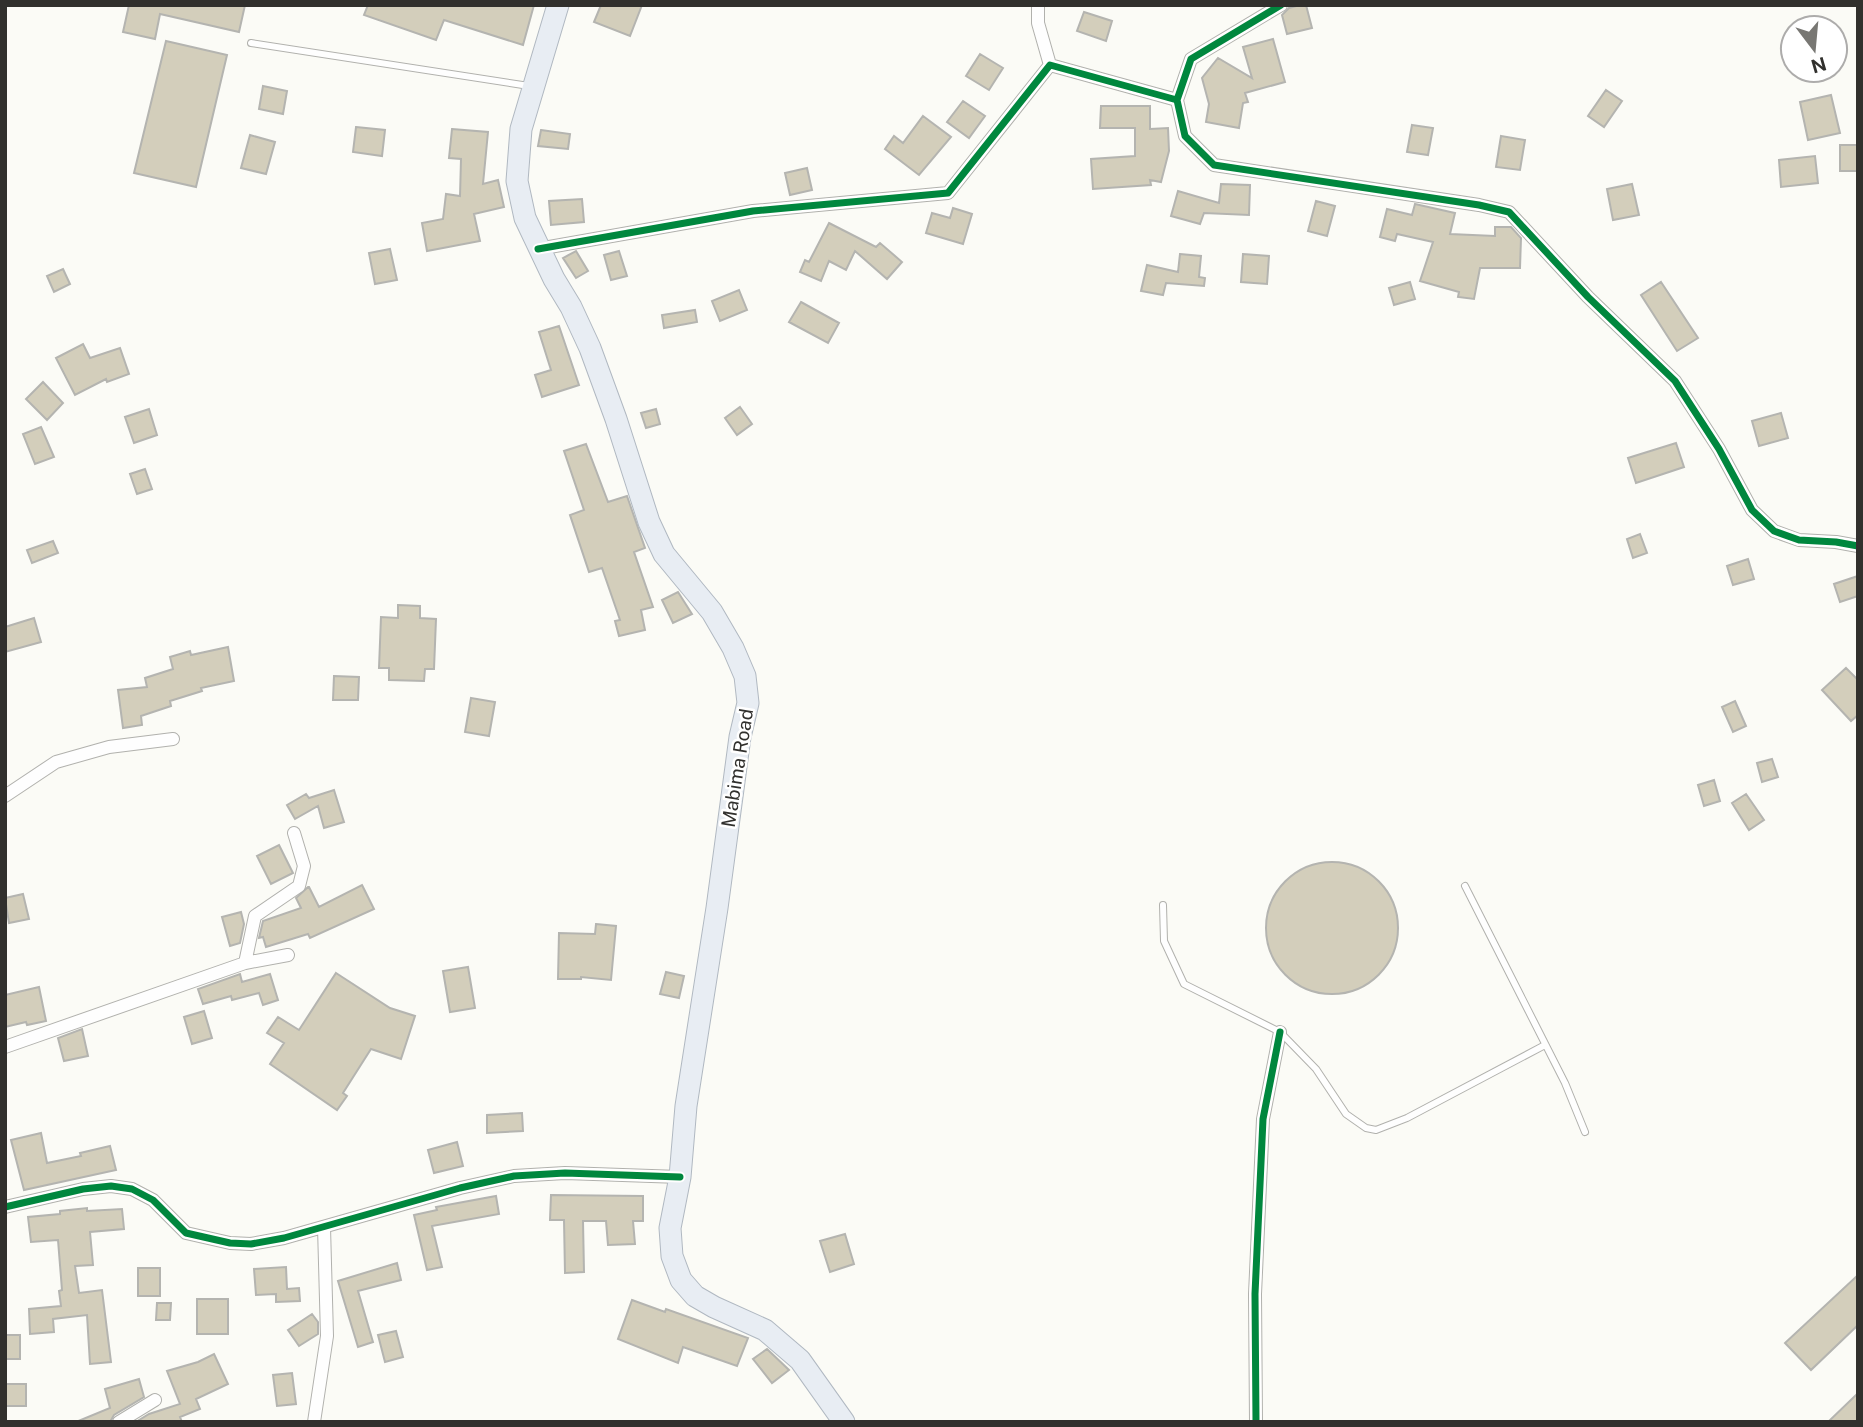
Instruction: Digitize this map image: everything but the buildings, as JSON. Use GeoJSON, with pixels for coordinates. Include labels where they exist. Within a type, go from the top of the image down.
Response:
{"type":"FeatureCollection","features":[{"type":"Feature","properties":{"kind":"main road","name":"Mabima Road"},"geometry":{"type":"LineString","coordinates":[[558,5],[521,129],[517,181],[525,218],[590,348],[649,522],[664,554],[712,612],[733,648],[745,676],[748,703],[740,737],[686,1106],[680,1177],[670,1228],[672,1256],[681,1280],[695,1296],[765,1330],[800,1360],[844,1422]]}},
{"type":"Feature","properties":{"kind":"street"},"geometry":{"type":"LineString","coordinates":[[1038,5],[1038,23],[1050,65]]}},
{"type":"Feature","properties":{"kind":"street"},"geometry":{"type":"LineString","coordinates":[[1281,5],[1191,59],[1177,100],[1185,136],[1214,165],[1479,205],[1509,212],[1588,297],[1675,381],[1719,449],[1752,510],[1774,531],[1800,540],[1836,541],[1858,546]]}},
{"type":"Feature","properties":{"kind":"street"},"geometry":{"type":"LineString","coordinates":[[1050,65],[1177,100]]}},
{"type":"Feature","properties":{"kind":"street"},"geometry":{"type":"LineString","coordinates":[[538,248],[753,211],[948,193],[1050,65]]}},
{"type":"Feature","properties":{"kind":"street"},"geometry":{"type":"LineString","coordinates":[[5,796],[56,762],[109,747],[173,739]]}},
{"type":"Feature","properties":{"kind":"street"},"geometry":{"type":"LineString","coordinates":[[245,963],[255,916],[299,886],[304,866],[294,833]]}},
{"type":"Feature","properties":{"kind":"street"},"geometry":{"type":"LineString","coordinates":[[5,1047],[245,963],[288,955]]}},
{"type":"Feature","properties":{"kind":"street"},"geometry":{"type":"LineString","coordinates":[[1256,1422],[1255,1294],[1263,1119],[1280,1032]]}},
{"type":"Feature","properties":{"kind":"street"},"geometry":{"type":"LineString","coordinates":[[5,1207],[83,1189],[111,1186],[132,1189],[153,1200],[186,1233],[251,1244],[284,1238],[460,1188],[514,1176],[565,1173],[680,1177]]}},
{"type":"Feature","properties":{"kind":"street"},"geometry":{"type":"LineString","coordinates":[[314,1422],[327,1336],[324,1227]]}},
{"type":"Feature","properties":{"kind":"street"},"geometry":{"type":"LineString","coordinates":[[119,1422],[155,1400]]}},
{"type":"Feature","properties":{"kind":"lane"},"geometry":{"type":"LineString","coordinates":[[251,43],[534,86]]}},
{"type":"Feature","properties":{"kind":"lane"},"geometry":{"type":"LineString","coordinates":[[1465,886],[1565,1083],[1585,1132]]}},
{"type":"Feature","properties":{"kind":"lane"},"geometry":{"type":"LineString","coordinates":[[1163,905],[1164,941],[1184,984],[1280,1032],[1316,1069],[1346,1114],[1366,1128],[1377,1130],[1407,1118],[1545,1045]]}},
{"type":"Feature","properties":{"kind":"cycle path"},"geometry":{"type":"LineString","coordinates":[[538,249],[753,211],[948,193],[1050,65],[1177,100],[1191,59],[1281,5]]}},
{"type":"Feature","properties":{"kind":"cycle path"},"geometry":{"type":"LineString","coordinates":[[1177,100],[1185,136],[1214,165],[1479,205],[1509,212],[1588,297],[1675,381],[1719,449],[1752,510],[1774,531],[1799,540],[1858,546]]}},
{"type":"Feature","properties":{"kind":"cycle path"},"geometry":{"type":"LineString","coordinates":[[1256,1422],[1255,1294],[1263,1119],[1280,1032]]}},
{"type":"Feature","properties":{"kind":"cycle path"},"geometry":{"type":"LineString","coordinates":[[5,1207],[83,1189],[111,1186],[132,1189],[153,1200],[186,1233],[230,1243],[251,1244],[284,1238],[460,1188],[514,1176],[565,1173],[680,1177]]}}]}
